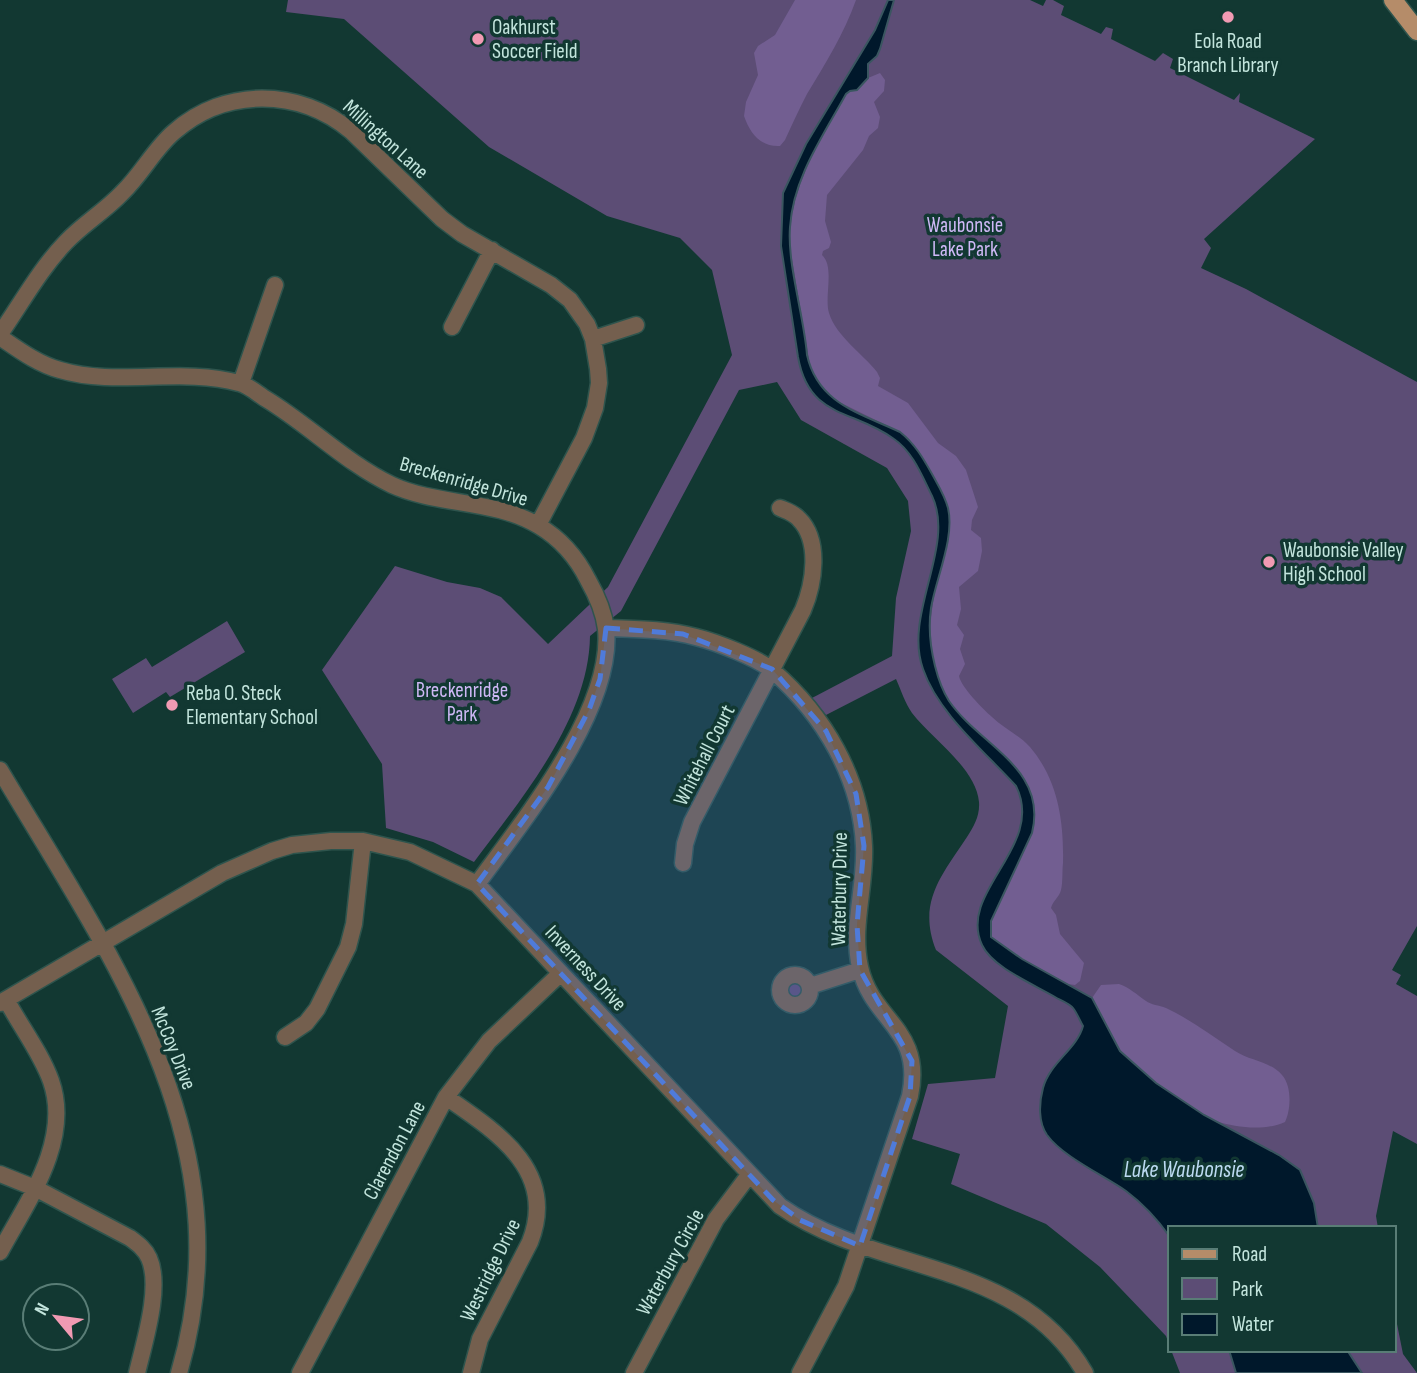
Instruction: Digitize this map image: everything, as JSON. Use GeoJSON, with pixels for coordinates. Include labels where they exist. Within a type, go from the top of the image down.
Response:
{"type":"FeatureCollection","features":[{"type":"Feature","properties":{"kind":"main road"},"geometry":{"type":"LineString","coordinates":[[1393,0],[1417,31]]}},
{"type":"Feature","properties":{"kind":"street","name":"Millington Lane"},"geometry":{"type":"LineString","coordinates":[[0,335],[65,243],[124,192],[174,132],[191,119],[225,102],[251,98],[284,99],[309,106],[332,117],[351,131],[442,219],[462,234],[542,278],[562,292],[579,313],[593,339],[599,383],[595,408],[584,438],[538,525]]}},
{"type":"Feature","properties":{"kind":"street"},"geometry":{"type":"LineString","coordinates":[[452,327],[492,250]]}},
{"type":"Feature","properties":{"kind":"street"},"geometry":{"type":"LineString","coordinates":[[241,383],[275,285]]}},
{"type":"Feature","properties":{"kind":"street"},"geometry":{"type":"LineString","coordinates":[[593,339],[636,325]]}},
{"type":"Feature","properties":{"kind":"street","name":"Breckenridge Drive"},"geometry":{"type":"LineString","coordinates":[[0,335],[46,365],[77,374],[200,378],[241,383],[281,408],[362,467],[395,486],[419,494],[500,511],[538,525],[568,550],[581,566],[600,606],[606,628],[600,680],[589,710],[548,787],[477,884]]}},
{"type":"Feature","properties":{"kind":"street","name":"Whitehall Court"},"geometry":{"type":"LineString","coordinates":[[683,863],[685,844],[692,822],[807,601],[813,574],[812,548],[806,526],[797,516],[780,508]]}},
{"type":"Feature","properties":{"kind":"street","name":"Waterbury Drive"},"geometry":{"type":"LineString","coordinates":[[606,628],[650,629],[691,635],[729,648],[772,669],[809,708],[840,754],[856,794],[864,845],[864,875],[857,925],[860,970],[875,1000],[904,1039],[914,1072],[910,1096],[860,1247]]}},
{"type":"Feature","properties":{"kind":"street","name":"McCoy Drive"},"geometry":{"type":"LineString","coordinates":[[0,770],[103,944],[149,1034],[170,1089],[190,1160],[197,1211],[198,1262],[191,1320],[179,1373]]}},
{"type":"Feature","properties":{"kind":"street"},"geometry":{"type":"LineString","coordinates":[[285,1037],[306,1023],[317,1009],[348,947],[354,924],[363,841]]}},
{"type":"Feature","properties":{"kind":"street","name":"Inverness Drive"},"geometry":{"type":"LineString","coordinates":[[3,1002],[222,873],[272,850],[310,842],[363,841],[410,852],[477,884],[773,1200],[800,1220],[860,1247],[971,1281],[1004,1295],[1027,1309],[1051,1329],[1085,1373]]}},
{"type":"Feature","properties":{"kind":"street"},"geometry":{"type":"LineString","coordinates":[[810,986],[860,970]]}},
{"type":"Feature","properties":{"kind":"street","name":"Clarendon Lane"},"geometry":{"type":"LineString","coordinates":[[300,1373],[446,1097],[489,1041],[561,973]]}},
{"type":"Feature","properties":{"kind":"street"},"geometry":{"type":"LineString","coordinates":[[0,1252],[35,1188],[53,1144],[56,1119],[52,1082],[3,1002]]}},
{"type":"Feature","properties":{"kind":"street","name":"Westridge Drive"},"geometry":{"type":"LineString","coordinates":[[446,1097],[481,1122],[520,1160],[536,1186],[536,1228],[483,1331],[471,1373]]}},
{"type":"Feature","properties":{"kind":"street"},"geometry":{"type":"LineString","coordinates":[[0,1174],[35,1188],[130,1238],[143,1248],[153,1270],[153,1289],[137,1373]]}},
{"type":"Feature","properties":{"kind":"street","name":"Waterbury Circle"},"geometry":{"type":"LineString","coordinates":[[634,1373],[716,1219],[749,1175]]}},
{"type":"Feature","properties":{"kind":"street"},"geometry":{"type":"LineString","coordinates":[[800,1373],[846,1286],[860,1247]]}},
{"type":"Feature","properties":{"kind":"highlighted area"},"geometry":{"type":"Polygon","coordinates":[[[606,628],[683,634],[772,669],[826,731],[856,794],[864,846],[857,925],[860,970],[912,1061],[910,1096],[860,1246],[800,1220],[773,1200],[477,884],[548,787],[589,710],[600,679],[606,628]]]}},
{"type":"Feature","properties":{"kind":"green space","name":"Waubonsie Lake Park"},"geometry":{"type":"Polygon","coordinates":[[[288,0],[1030,0],[1043,6],[1046,0],[1053,0],[1064,6],[1061,15],[1101,34],[1106,27],[1113,29],[1111,39],[1155,61],[1163,53],[1173,59],[1170,68],[1234,100],[1240,93],[1239,102],[1315,139],[1204,239],[1211,248],[1201,268],[1246,289],[1417,382],[1417,926],[1392,970],[1401,975],[1396,984],[1417,996],[1417,1144],[1393,1131],[1376,1216],[1378,1226],[1168,1226],[1168,1342],[1166,1336],[1100,1267],[1046,1224],[951,1184],[960,1154],[912,1139],[928,1084],[995,1078],[1008,1006],[936,950],[929,917],[935,890],[974,825],[979,812],[979,802],[970,777],[952,754],[912,713],[896,679],[826,715],[812,698],[892,656],[896,598],[911,531],[908,501],[887,468],[801,420],[777,382],[739,390],[621,611],[590,636],[587,667],[578,697],[549,756],[512,812],[474,862],[433,842],[386,828],[382,764],[322,670],[395,566],[447,582],[480,588],[501,597],[548,644],[608,587],[732,355],[712,270],[680,238],[607,216],[489,147],[344,19],[286,12],[288,0]]]}},
{"type":"Feature","properties":{"kind":"green space"},"geometry":{"type":"Polygon","coordinates":[[[227,621],[245,652],[170,697],[166,692],[133,713],[112,679],[146,658],[152,667],[227,621]]]}},
{"type":"Feature","properties":{"kind":"green space"},"geometry":{"type":"Polygon","coordinates":[[[794,982],[802,990],[794,998],[786,990],[794,982]]]}},
{"type":"Feature","properties":{"kind":"green space"},"geometry":{"type":"Polygon","coordinates":[[[1396,1319],[1403,1354],[1417,1373],[1180,1373],[1172,1352],[1396,1352],[1396,1319]]]}},
{"type":"Feature","properties":{"kind":"shaded area"},"geometry":{"type":"Polygon","coordinates":[[[795,0],[856,0],[840,37],[807,94],[785,140],[780,146],[773,146],[757,138],[749,128],[744,116],[746,102],[758,75],[754,53],[758,46],[775,35],[795,0]]]}},
{"type":"Feature","properties":{"kind":"shaded area"},"geometry":{"type":"Polygon","coordinates":[[[880,73],[885,80],[884,91],[874,102],[880,117],[878,128],[869,136],[863,150],[827,195],[825,221],[831,242],[822,255],[829,274],[829,313],[837,329],[877,372],[880,378],[878,386],[908,403],[938,443],[956,456],[966,470],[978,507],[971,530],[981,538],[982,551],[978,571],[959,587],[961,609],[957,625],[964,635],[960,649],[965,664],[959,676],[968,692],[983,709],[1030,747],[1053,787],[1062,832],[1063,863],[1061,890],[1051,908],[1056,915],[1060,934],[1084,963],[1080,981],[1075,985],[1068,984],[1022,959],[991,937],[989,931],[991,921],[1032,833],[1034,809],[1030,790],[1020,773],[959,714],[939,681],[931,650],[931,617],[948,532],[909,439],[833,399],[823,391],[811,371],[790,247],[794,206],[807,167],[846,94],[857,90],[868,78],[880,73]]]}},
{"type":"Feature","properties":{"kind":"shaded area"},"geometry":{"type":"Polygon","coordinates":[[[1119,984],[1148,1002],[1184,1017],[1241,1054],[1277,1070],[1285,1080],[1289,1092],[1285,1122],[1269,1127],[1251,1128],[1216,1121],[1182,1102],[1140,1071],[1119,1049],[1092,998],[1101,985],[1119,984]]]}},
{"type":"Feature","properties":{"kind":"water","name":"Lake Waubonsie"},"geometry":{"type":"Polygon","coordinates":[[[888,0],[894,0],[880,49],[868,64],[868,78],[857,90],[846,94],[803,174],[792,209],[790,227],[793,273],[807,355],[821,385],[843,405],[900,432],[925,462],[947,504],[949,532],[930,615],[931,644],[936,670],[949,701],[1021,775],[1030,791],[1034,811],[1032,833],[991,921],[991,937],[1022,959],[1092,998],[1120,1051],[1156,1083],[1204,1115],[1279,1155],[1300,1170],[1314,1203],[1318,1226],[1168,1226],[1168,1234],[1132,1196],[1063,1151],[1047,1135],[1042,1124],[1041,1100],[1046,1079],[1075,1042],[1083,1026],[1071,1006],[1004,968],[982,945],[978,925],[981,906],[1012,849],[1020,829],[1022,808],[1016,786],[976,745],[939,701],[923,669],[919,626],[938,536],[938,516],[932,496],[916,465],[901,444],[879,429],[835,410],[812,392],[798,357],[781,246],[783,193],[806,144],[875,30],[888,0]]]}},
{"type":"Feature","properties":{"kind":"water"},"geometry":{"type":"Polygon","coordinates":[[[1230,1352],[1348,1352],[1362,1373],[1236,1373],[1230,1352]]]}},
{"type":"Feature","properties":{"kind":"place","name":"Eola Road Branch Library"},"geometry":{"type":"Point","coordinates":[1228,17]}},
{"type":"Feature","properties":{"kind":"place","name":"Oakhurst Soccer Field"},"geometry":{"type":"Point","coordinates":[478,39]}},
{"type":"Feature","properties":{"kind":"place","name":"Waubonsie Valley High School"},"geometry":{"type":"Point","coordinates":[1269,562]}},
{"type":"Feature","properties":{"kind":"place","name":"Reba O. Steck Elementary School"},"geometry":{"type":"Point","coordinates":[172,705]}},
{"type":"Feature","properties":{"kind":"park label","name":"Breckenridge Park"},"geometry":{"type":"Point","coordinates":[462,702]}}]}
